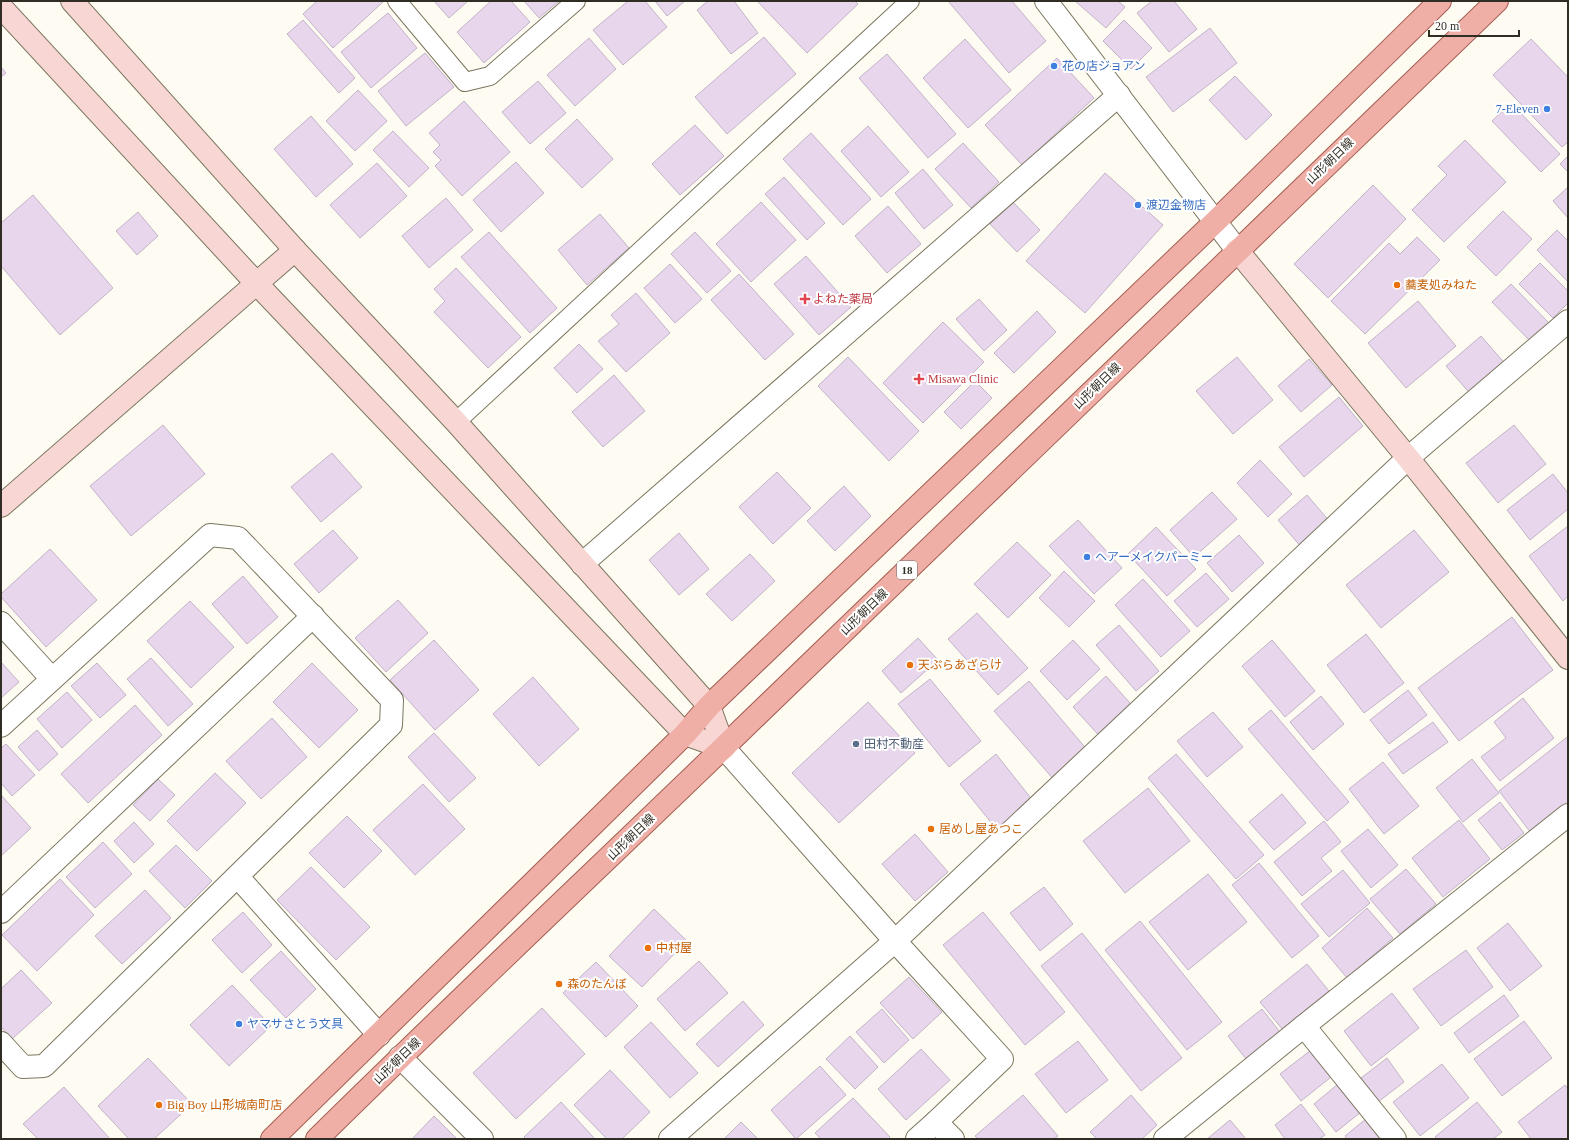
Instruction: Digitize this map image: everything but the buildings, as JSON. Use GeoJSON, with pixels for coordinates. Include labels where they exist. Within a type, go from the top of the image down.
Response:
{"type":"FeatureCollection","features":[{"type":"Feature","properties":{"kind":"main road"},"geometry":{"type":"LineString","coordinates":[[272,1139],[685,734],[709,706],[1216,221],[1440,1]]}},
{"type":"Feature","properties":{"kind":"main road","name":"山形朝日線"},"geometry":{"type":"LineString","coordinates":[[317,1139],[400,1057],[724,748],[1237,250],[1497,1]]}},
{"type":"Feature","properties":{"kind":"street"},"geometry":{"type":"LineString","coordinates":[[1046,1],[1237,250],[1408,458],[1568,658]]}},
{"type":"Feature","properties":{"kind":"street"},"geometry":{"type":"LineString","coordinates":[[75,2],[295,250],[456,422],[709,706],[724,748],[1002,1058],[917,1139]]}},
{"type":"Feature","properties":{"kind":"street"},"geometry":{"type":"LineString","coordinates":[[1,7],[257,284],[685,734],[724,748]]}},
{"type":"Feature","properties":{"kind":"street"},"geometry":{"type":"LineString","coordinates":[[582,564],[1118,95]]}},
{"type":"Feature","properties":{"kind":"street"},"geometry":{"type":"LineString","coordinates":[[1,506],[295,250]]}},
{"type":"Feature","properties":{"kind":"street"},"geometry":{"type":"LineString","coordinates":[[670,1139],[896,941],[1408,458],[1568,321]]}},
{"type":"Feature","properties":{"kind":"street"},"geometry":{"type":"LineString","coordinates":[[1,726],[210,535],[238,538],[392,700],[391,725],[44,1066],[23,1067],[1,1044]]}},
{"type":"Feature","properties":{"kind":"street"},"geometry":{"type":"LineString","coordinates":[[1,912],[313,616]]}},
{"type":"Feature","properties":{"kind":"street"},"geometry":{"type":"LineString","coordinates":[[1,623],[52,678]]}},
{"type":"Feature","properties":{"kind":"street"},"geometry":{"type":"LineString","coordinates":[[1165,1139],[1568,815]]}},
{"type":"Feature","properties":{"kind":"street"},"geometry":{"type":"LineString","coordinates":[[238,877],[380,1034]]}},
{"type":"Feature","properties":{"kind":"street"},"geometry":{"type":"LineString","coordinates":[[1304,1026],[1395,1139]]}},
{"type":"Feature","properties":{"kind":"street"},"geometry":{"type":"LineString","coordinates":[[400,1057],[482,1139]]}},
{"type":"Feature","properties":{"kind":"street"},"geometry":{"type":"LineString","coordinates":[[936,1122],[953,1139]]}},
{"type":"Feature","properties":{"kind":"lane"},"geometry":{"type":"LineString","coordinates":[[397,1],[466,82],[490,76],[576,1]]}},
{"type":"Feature","properties":{"kind":"lane"},"geometry":{"type":"LineString","coordinates":[[456,422],[910,1]]}},
{"type":"Feature","properties":{"kind":"place","name":"花の店ジョアン"},"geometry":{"type":"Point","coordinates":[1054,66]}},
{"type":"Feature","properties":{"kind":"place","name":"7-Eleven"},"geometry":{"type":"Point","coordinates":[1547,109]}},
{"type":"Feature","properties":{"kind":"place","name":"渡辺金物店"},"geometry":{"type":"Point","coordinates":[1138,205]}},
{"type":"Feature","properties":{"kind":"place","name":"蕎麦処みねた"},"geometry":{"type":"Point","coordinates":[1397,285]}},
{"type":"Feature","properties":{"kind":"place","name":"よねた薬局"},"geometry":{"type":"Point","coordinates":[805,299]}},
{"type":"Feature","properties":{"kind":"place","name":"Misawa Clinic"},"geometry":{"type":"Point","coordinates":[919,379]}},
{"type":"Feature","properties":{"kind":"place","name":"ヘアーメイクパーミー"},"geometry":{"type":"Point","coordinates":[1087,557]}},
{"type":"Feature","properties":{"kind":"place","name":"天ぷらあざらけ"},"geometry":{"type":"Point","coordinates":[910,665]}},
{"type":"Feature","properties":{"kind":"place","name":"田村不動産"},"geometry":{"type":"Point","coordinates":[856,744]}},
{"type":"Feature","properties":{"kind":"place","name":"居めし屋あつこ"},"geometry":{"type":"Point","coordinates":[931,829]}},
{"type":"Feature","properties":{"kind":"place","name":"中村屋"},"geometry":{"type":"Point","coordinates":[648,948]}},
{"type":"Feature","properties":{"kind":"place","name":"森のたんぼ"},"geometry":{"type":"Point","coordinates":[559,984]}},
{"type":"Feature","properties":{"kind":"place","name":"ヤマサさとう文具"},"geometry":{"type":"Point","coordinates":[239,1024]}},
{"type":"Feature","properties":{"kind":"place","name":"Big Boy 山形城南町店"},"geometry":{"type":"Point","coordinates":[159,1105]}}]}
